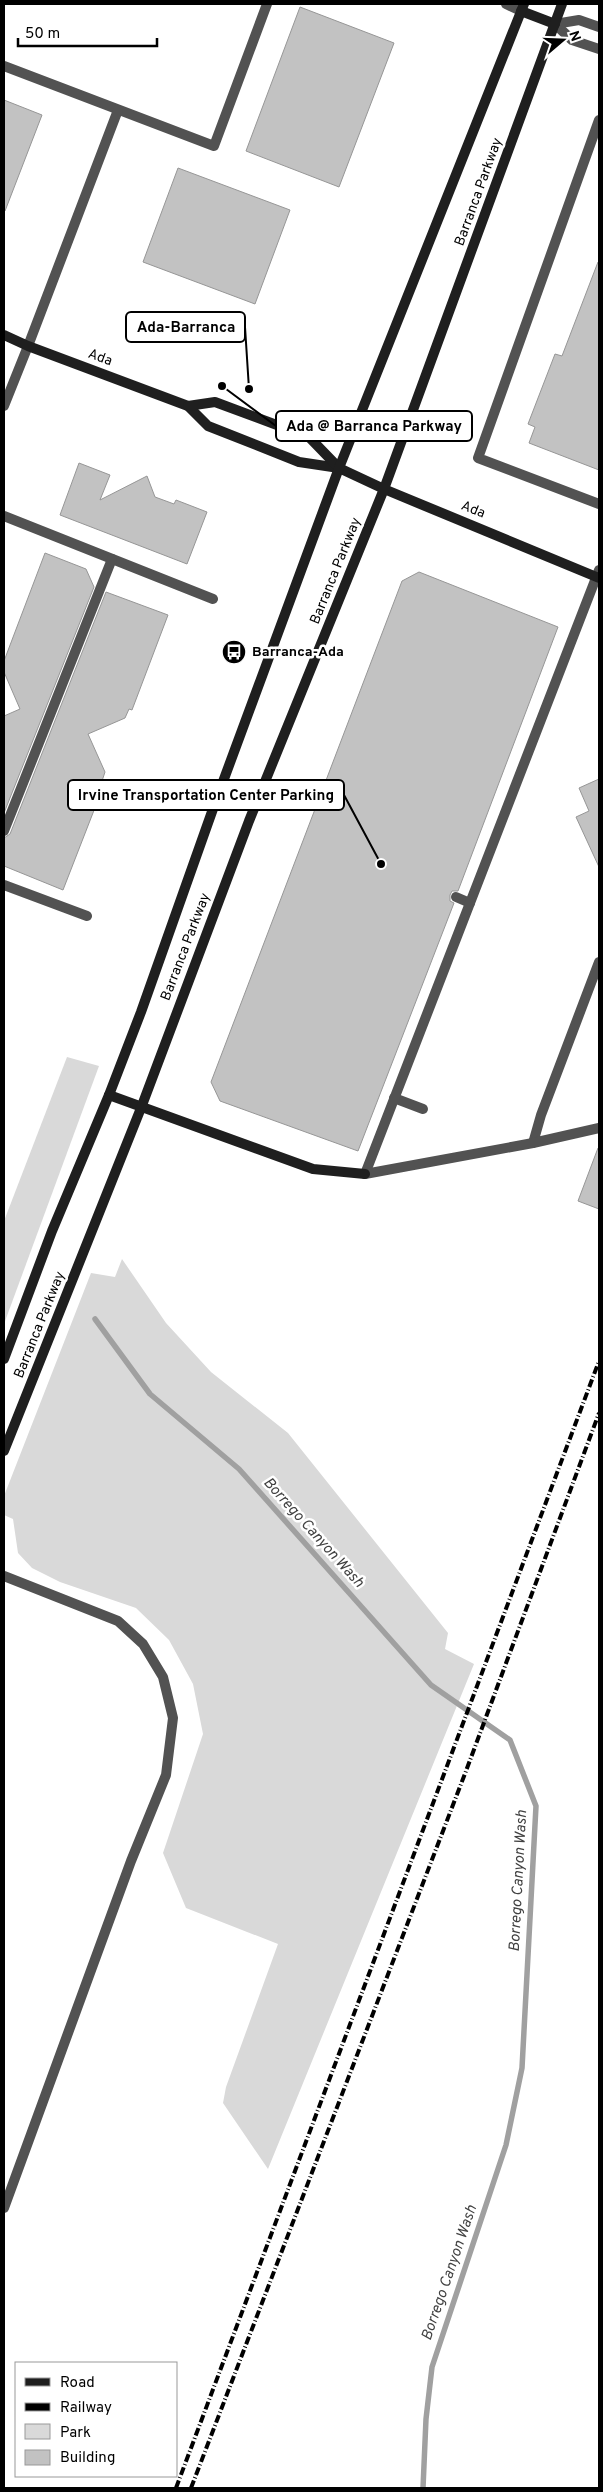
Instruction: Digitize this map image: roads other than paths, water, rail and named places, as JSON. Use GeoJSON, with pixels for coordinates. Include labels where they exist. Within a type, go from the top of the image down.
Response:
{"type":"FeatureCollection","features":[{"type":"Feature","properties":{"kind":"main road","name":"Barranca Parkway"},"geometry":{"type":"LineString","coordinates":[[4,1451],[141,1108],[249,821],[384,489],[562,4]]}},
{"type":"Feature","properties":{"kind":"main road"},"geometry":{"type":"LineString","coordinates":[[522,7],[555,24]]}},
{"type":"Feature","properties":{"kind":"main road","name":"Barranca Parkway"},"geometry":{"type":"LineString","coordinates":[[4,1359],[52,1231],[109,1095],[339,468],[522,7]]}},
{"type":"Feature","properties":{"kind":"main road","name":"Ada"},"geometry":{"type":"LineString","coordinates":[[4,335],[28,346],[188,406],[208,426],[299,462],[339,468],[384,489],[599,576]]}},
{"type":"Feature","properties":{"kind":"main road","name":"Ada"},"geometry":{"type":"LineString","coordinates":[[188,406],[215,402],[309,437],[339,468]]}},
{"type":"Feature","properties":{"kind":"main road"},"geometry":{"type":"LineString","coordinates":[[109,1095],[313,1169],[365,1174]]}},
{"type":"Feature","properties":{"kind":"street"},"geometry":{"type":"LineString","coordinates":[[4,66],[214,146],[268,4]]}},
{"type":"Feature","properties":{"kind":"street"},"geometry":{"type":"LineString","coordinates":[[506,4],[522,7]]}},
{"type":"Feature","properties":{"kind":"street"},"geometry":{"type":"LineString","coordinates":[[555,24],[578,20],[599,27]]}},
{"type":"Feature","properties":{"kind":"street"},"geometry":{"type":"LineString","coordinates":[[555,24],[572,40],[599,49]]}},
{"type":"Feature","properties":{"kind":"street"},"geometry":{"type":"LineString","coordinates":[[4,406],[118,110]]}},
{"type":"Feature","properties":{"kind":"street"},"geometry":{"type":"LineString","coordinates":[[599,120],[478,458],[599,504]]}},
{"type":"Feature","properties":{"kind":"street"},"geometry":{"type":"LineString","coordinates":[[4,516],[213,599]]}},
{"type":"Feature","properties":{"kind":"street"},"geometry":{"type":"LineString","coordinates":[[4,831],[112,559]]}},
{"type":"Feature","properties":{"kind":"street"},"geometry":{"type":"LineString","coordinates":[[365,1174],[599,576]]}},
{"type":"Feature","properties":{"kind":"street"},"geometry":{"type":"LineString","coordinates":[[4,885],[87,916]]}},
{"type":"Feature","properties":{"kind":"street"},"geometry":{"type":"LineString","coordinates":[[456,897],[470,903]]}},
{"type":"Feature","properties":{"kind":"street"},"geometry":{"type":"LineString","coordinates":[[533,1143],[540,1115],[599,962]]}},
{"type":"Feature","properties":{"kind":"street"},"geometry":{"type":"LineString","coordinates":[[394,1098],[423,1109]]}},
{"type":"Feature","properties":{"kind":"street"},"geometry":{"type":"LineString","coordinates":[[365,1174],[533,1143],[599,1128]]}},
{"type":"Feature","properties":{"kind":"street"},"geometry":{"type":"LineString","coordinates":[[4,1576],[118,1621],[143,1644],[163,1677],[173,1718],[166,1775],[131,1861],[4,2208]]}},
{"type":"Feature","properties":{"kind":"waterway","name":"Borrego Canyon Wash"},"geometry":{"type":"LineString","coordinates":[[95,1319],[150,1394],[239,1469],[431,1685],[510,1740],[536,1806],[522,2068],[506,2145],[432,2367],[426,2419],[423,2488]]}},
{"type":"Feature","properties":{"kind":"railway"},"geometry":{"type":"LineString","coordinates":[[176,2488],[599,1361]]}},
{"type":"Feature","properties":{"kind":"railway"},"geometry":{"type":"LineString","coordinates":[[191,2488],[466,1771],[599,1413]]}},
{"type":"Feature","properties":{"kind":"place","name":"Ada @ Barranca Parkway"},"geometry":{"type":"Point","coordinates":[222,386]}},
{"type":"Feature","properties":{"kind":"place","name":"Ada-Barranca"},"geometry":{"type":"Point","coordinates":[249,389]}},
{"type":"Feature","properties":{"kind":"place","name":"Barranca-Ada"},"geometry":{"type":"Point","coordinates":[234,652]}},
{"type":"Feature","properties":{"kind":"place","name":"Irvine Transportation Center Parking"},"geometry":{"type":"Point","coordinates":[381,864]}}]}
